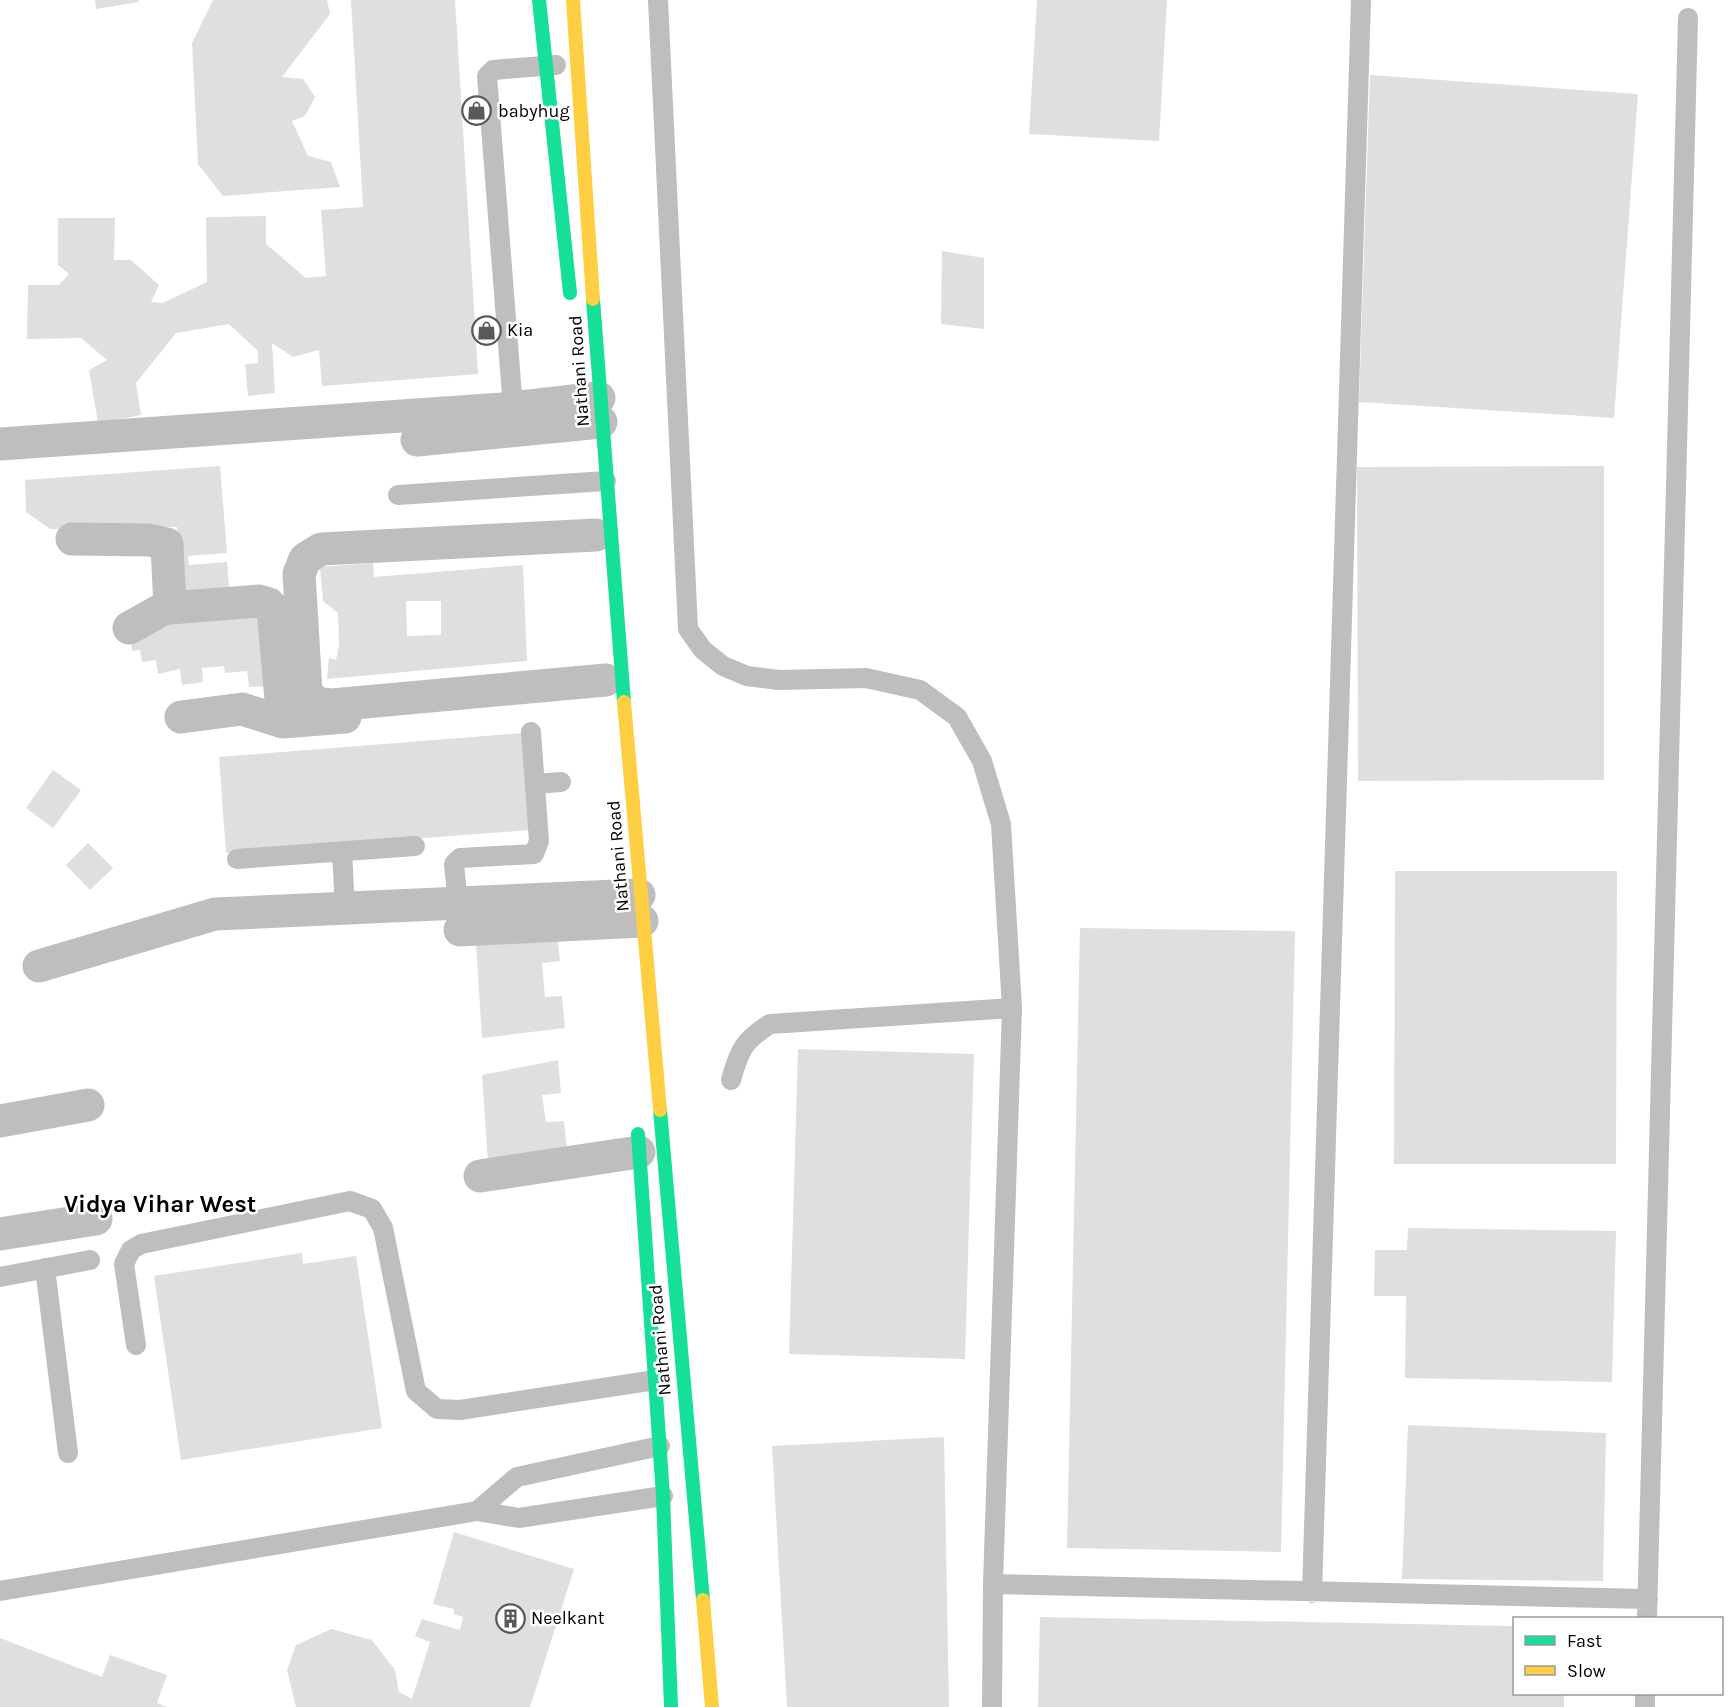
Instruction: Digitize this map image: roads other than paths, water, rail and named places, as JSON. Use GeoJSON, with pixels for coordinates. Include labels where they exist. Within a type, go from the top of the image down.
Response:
{"type":"FeatureCollection","features":[{"type":"Feature","properties":{"kind":"street","name":"Nathani Road"},"geometry":{"type":"LineString","coordinates":[[539,0],[572,308]]}},
{"type":"Feature","properties":{"kind":"street","name":"Nathani Road"},"geometry":{"type":"LineString","coordinates":[[573,0],[589,411],[645,1154],[655,1380],[663,1496],[671,1707]]}},
{"type":"Feature","properties":{"kind":"street"},"geometry":{"type":"LineString","coordinates":[[0,444],[513,408],[589,411]]}},
{"type":"Feature","properties":{"kind":"street"},"geometry":{"type":"LineString","coordinates":[[417,440],[589,411]]}},
{"type":"Feature","properties":{"kind":"street"},"geometry":{"type":"LineString","coordinates":[[181,717],[242,710],[283,722],[606,681],[332,705],[316,703],[306,692],[299,574],[305,559],[321,549],[596,536]]}},
{"type":"Feature","properties":{"kind":"street"},"geometry":{"type":"LineString","coordinates":[[72,539],[161,540],[167,544],[170,552],[170,608]]}},
{"type":"Feature","properties":{"kind":"street"},"geometry":{"type":"LineString","coordinates":[[129,628],[161,610],[170,608],[259,601],[269,604],[273,610],[283,722]]}},
{"type":"Feature","properties":{"kind":"street"},"geometry":{"type":"LineString","coordinates":[[39,966],[215,914],[345,909],[460,927],[627,910]]}},
{"type":"Feature","properties":{"kind":"street"},"geometry":{"type":"LineString","coordinates":[[0,1121],[88,1106]]}},
{"type":"Feature","properties":{"kind":"street","name":"Nathani Road"},"geometry":{"type":"LineString","coordinates":[[645,1154],[712,1707]]}},
{"type":"Feature","properties":{"kind":"street"},"geometry":{"type":"LineString","coordinates":[[480,1176],[645,1154]]}},
{"type":"Feature","properties":{"kind":"street"},"geometry":{"type":"LineString","coordinates":[[0,1234],[96,1219]]}},
{"type":"Feature","properties":{"kind":"lane"},"geometry":{"type":"LineString","coordinates":[[658,0],[688,629],[703,650],[723,666],[747,676],[780,680],[866,678],[920,690],[957,717],[982,761],[1000,824],[1012,1008],[993,1584],[992,1707]]}},
{"type":"Feature","properties":{"kind":"lane"},"geometry":{"type":"LineString","coordinates":[[1312,1593],[1361,0]]}},
{"type":"Feature","properties":{"kind":"lane"},"geometry":{"type":"LineString","coordinates":[[993,1584],[1312,1593],[1648,1609],[1688,18]]}},
{"type":"Feature","properties":{"kind":"lane"},"geometry":{"type":"LineString","coordinates":[[513,408],[487,76],[493,70],[576,64]]}},
{"type":"Feature","properties":{"kind":"lane"},"geometry":{"type":"LineString","coordinates":[[398,495],[594,482]]}},
{"type":"Feature","properties":{"kind":"lane"},"geometry":{"type":"LineString","coordinates":[[460,927],[454,864],[460,858],[534,854],[539,841],[531,732]]}},
{"type":"Feature","properties":{"kind":"lane"},"geometry":{"type":"LineString","coordinates":[[535,784],[561,782]]}},
{"type":"Feature","properties":{"kind":"lane"},"geometry":{"type":"LineString","coordinates":[[237,858],[415,846]]}},
{"type":"Feature","properties":{"kind":"lane"},"geometry":{"type":"LineString","coordinates":[[342,851],[345,909]]}},
{"type":"Feature","properties":{"kind":"lane"},"geometry":{"type":"LineString","coordinates":[[731,1080],[739,1052],[752,1035],[770,1024],[1012,1008]]}},
{"type":"Feature","properties":{"kind":"lane"},"geometry":{"type":"LineString","coordinates":[[136,1345],[124,1264],[131,1250],[141,1244],[350,1201],[372,1209],[383,1228],[416,1392],[437,1410],[460,1410],[655,1380]]}},
{"type":"Feature","properties":{"kind":"lane"},"geometry":{"type":"LineString","coordinates":[[0,1277],[90,1260]]}},
{"type":"Feature","properties":{"kind":"lane"},"geometry":{"type":"LineString","coordinates":[[45,1268],[68,1453]]}},
{"type":"Feature","properties":{"kind":"lane"},"geometry":{"type":"LineString","coordinates":[[477,1511],[517,1477],[660,1446]]}},
{"type":"Feature","properties":{"kind":"lane"},"geometry":{"type":"LineString","coordinates":[[0,1591],[477,1511],[519,1518],[663,1496]]}},
{"type":"Feature","properties":{"kind":"place","name":"babyhug"},"geometry":{"type":"Point","coordinates":[477,111]}},
{"type":"Feature","properties":{"kind":"place","name":"Kia"},"geometry":{"type":"Point","coordinates":[486,330]}},
{"type":"Feature","properties":{"kind":"place","name":"Neelkant"},"geometry":{"type":"Point","coordinates":[510,1618]}},
{"type":"Feature","properties":{"kind":"district","name":"Vidya Vihar West"},"geometry":{"type":"Point","coordinates":[160,1204]}}]}
